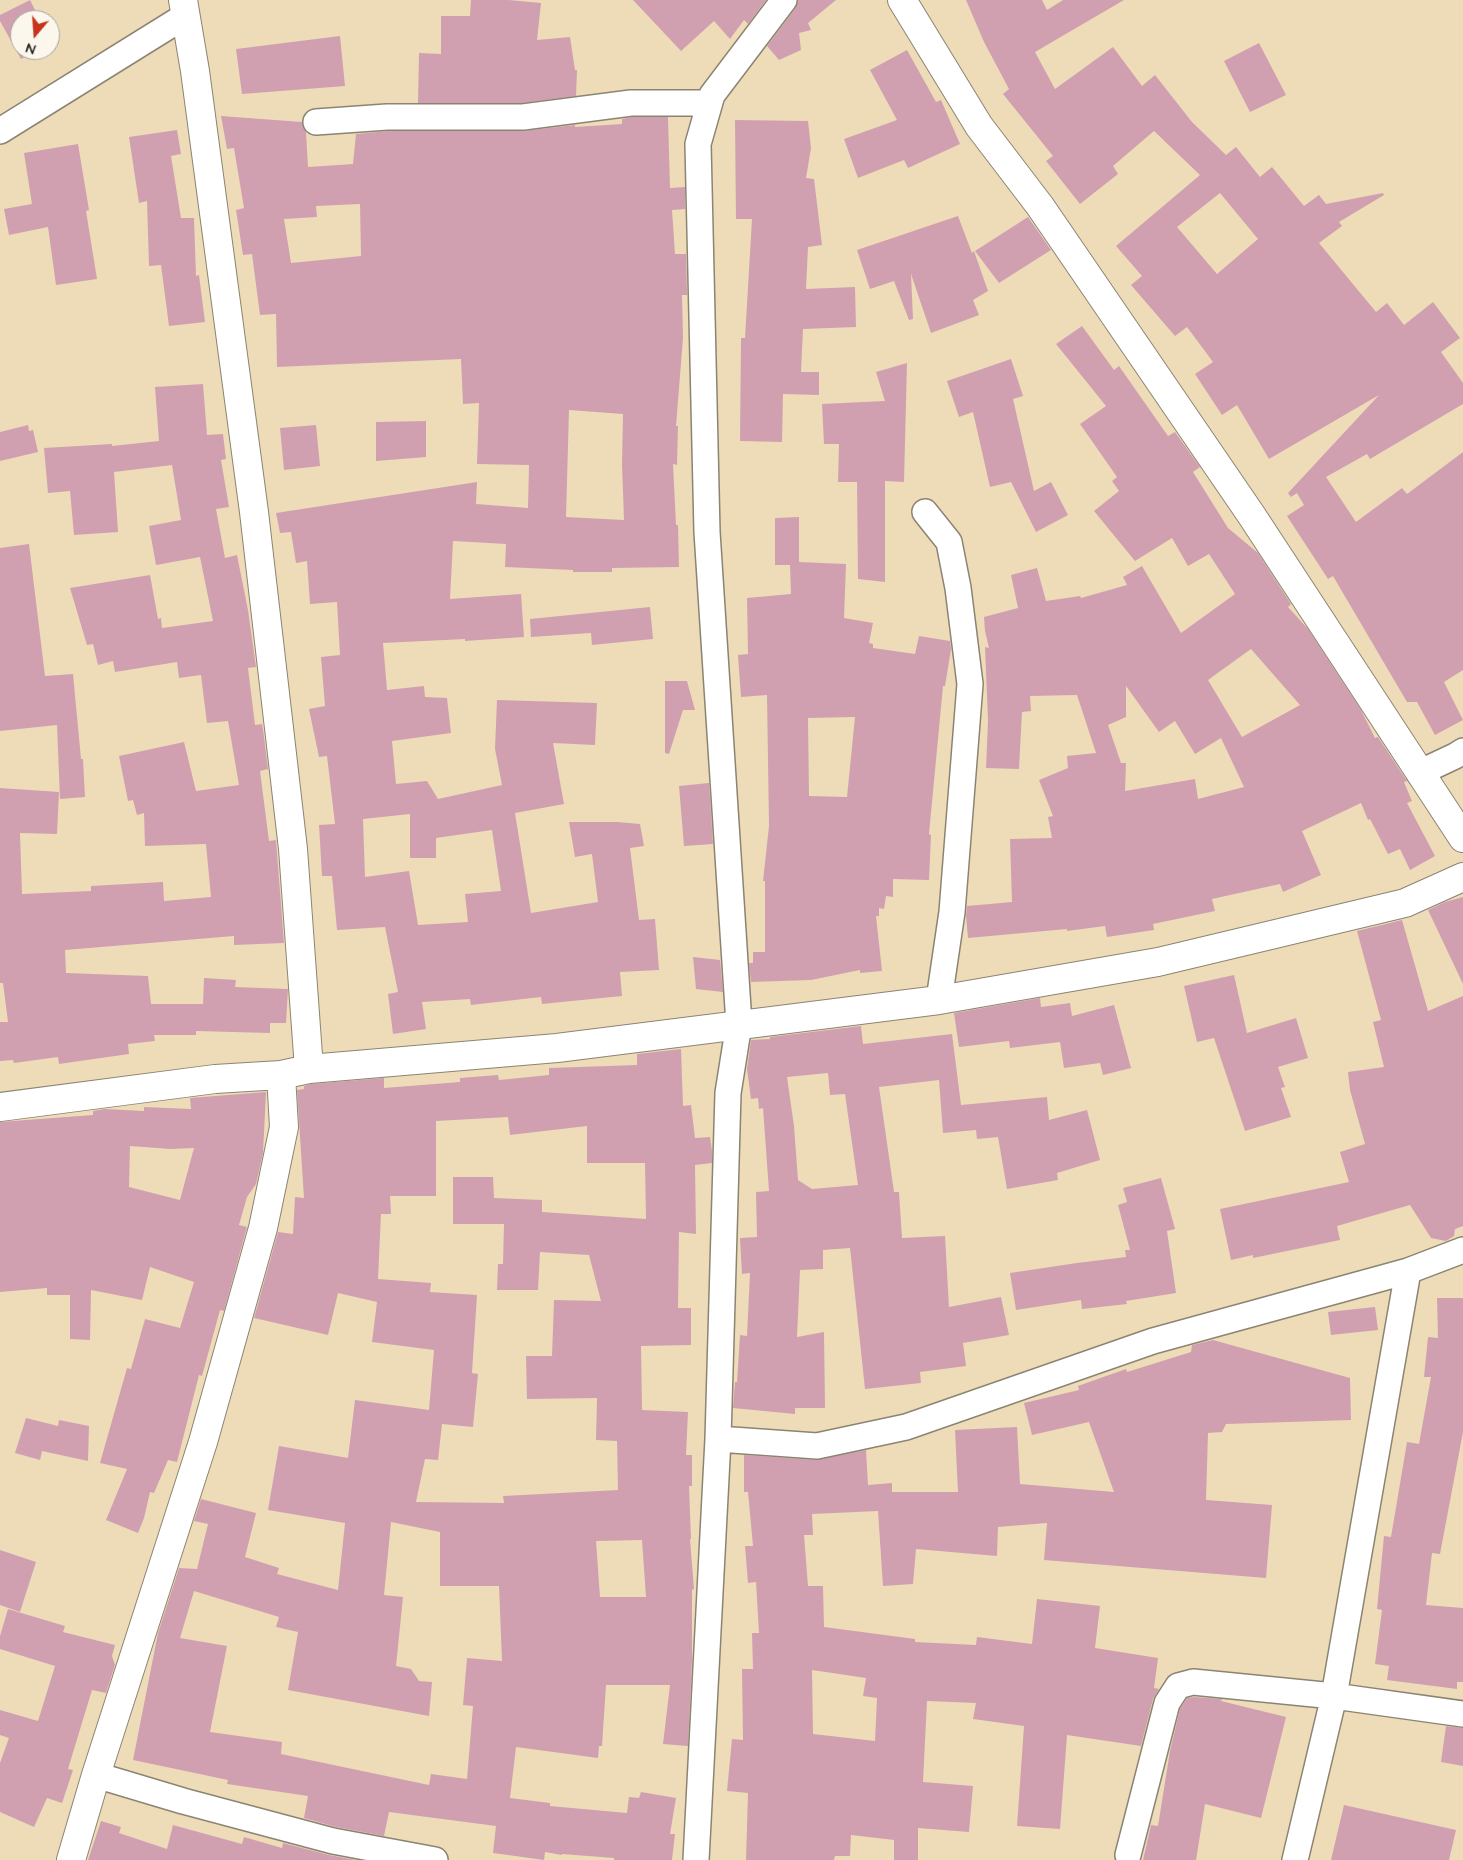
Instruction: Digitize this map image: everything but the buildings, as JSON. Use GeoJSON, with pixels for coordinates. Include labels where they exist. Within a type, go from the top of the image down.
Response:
{"type":"FeatureCollection","features":[{"type":"Feature","properties":{"kind":"street"},"geometry":{"type":"LineString","coordinates":[[696,1860],[718,1439],[728,1093],[739,1024],[707,532],[698,144],[712,95],[784,0]]}},
{"type":"Feature","properties":{"kind":"street"},"geometry":{"type":"LineString","coordinates":[[902,0],[979,126],[1040,206],[1252,516],[1463,838]]}},
{"type":"Feature","properties":{"kind":"street"},"geometry":{"type":"LineString","coordinates":[[0,131],[184,8],[196,81],[254,512],[292,839],[309,1069]]}},
{"type":"Feature","properties":{"kind":"street"},"geometry":{"type":"LineString","coordinates":[[316,122],[387,117],[523,117],[630,103],[709,103]]}},
{"type":"Feature","properties":{"kind":"street"},"geometry":{"type":"LineString","coordinates":[[925,512],[949,542],[958,588],[970,684],[952,912],[939,1000]]}},
{"type":"Feature","properties":{"kind":"street"},"geometry":{"type":"LineString","coordinates":[[1419,773],[1463,751]]}},
{"type":"Feature","properties":{"kind":"street"},"geometry":{"type":"LineString","coordinates":[[0,1107],[215,1079],[281,1075],[309,1069],[557,1048],[939,1000],[1158,962],[1405,903],[1463,878]]}},
{"type":"Feature","properties":{"kind":"street"},"geometry":{"type":"LineString","coordinates":[[71,1860],[96,1775],[203,1442],[263,1228],[284,1127],[281,1075]]}},
{"type":"Feature","properties":{"kind":"street"},"geometry":{"type":"LineString","coordinates":[[718,1439],[817,1446],[906,1427],[1153,1341],[1408,1271],[1463,1250]]}},
{"type":"Feature","properties":{"kind":"street"},"geometry":{"type":"LineString","coordinates":[[1295,1860],[1334,1696],[1408,1271]]}},
{"type":"Feature","properties":{"kind":"street"},"geometry":{"type":"LineString","coordinates":[[1128,1855],[1167,1703],[1178,1686],[1193,1682],[1334,1696],[1463,1714]]}},
{"type":"Feature","properties":{"kind":"street"},"geometry":{"type":"LineString","coordinates":[[96,1775],[183,1801],[333,1840],[435,1860]]}}]}
